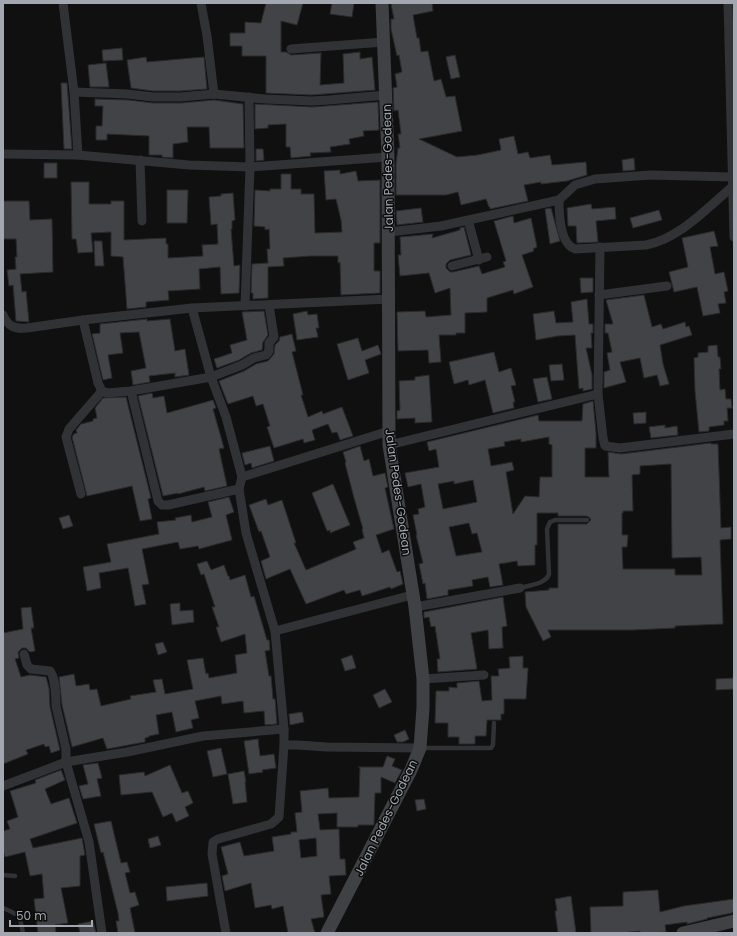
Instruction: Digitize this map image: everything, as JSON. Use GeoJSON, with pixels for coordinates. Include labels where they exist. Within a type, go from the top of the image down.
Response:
{"type":"FeatureCollection","features":[{"type":"Feature","properties":{"kind":"street"},"geometry":{"type":"LineString","coordinates":[[63,3],[74,92],[78,155]]}},
{"type":"Feature","properties":{"kind":"street"},"geometry":{"type":"LineString","coordinates":[[201,3],[207,36],[214,94]]}},
{"type":"Feature","properties":{"kind":"street","name":"Jalan Pedes-Godean"},"geometry":{"type":"LineString","coordinates":[[328,933],[408,777],[420,748],[423,708],[423,679],[414,601],[388,431],[388,157],[382,3]]}},
{"type":"Feature","properties":{"kind":"street"},"geometry":{"type":"LineString","coordinates":[[728,3],[734,237]]}},
{"type":"Feature","properties":{"kind":"street"},"geometry":{"type":"LineString","coordinates":[[291,48],[384,42]]}},
{"type":"Feature","properties":{"kind":"street"},"geometry":{"type":"LineString","coordinates":[[74,92],[128,94],[153,97],[180,97],[214,94],[296,100],[330,100],[386,95]]}},
{"type":"Feature","properties":{"kind":"street"},"geometry":{"type":"LineString","coordinates":[[245,306],[250,167],[249,97]]}},
{"type":"Feature","properties":{"kind":"street"},"geometry":{"type":"LineString","coordinates":[[3,154],[78,155],[189,165],[250,167],[388,157]]}},
{"type":"Feature","properties":{"kind":"street"},"geometry":{"type":"LineString","coordinates":[[140,160],[142,221]]}},
{"type":"Feature","properties":{"kind":"street"},"geometry":{"type":"LineString","coordinates":[[389,232],[441,226],[559,200],[575,185],[595,179],[652,175],[732,176]]}},
{"type":"Feature","properties":{"kind":"street"},"geometry":{"type":"LineString","coordinates":[[559,200],[559,216],[566,243],[571,248],[646,245],[666,239],[732,190]]}},
{"type":"Feature","properties":{"kind":"street"},"geometry":{"type":"LineString","coordinates":[[452,266],[483,258],[468,220]]}},
{"type":"Feature","properties":{"kind":"street"},"geometry":{"type":"LineString","coordinates":[[600,247],[598,394],[604,444],[607,447],[620,448],[734,434]]}},
{"type":"Feature","properties":{"kind":"street"},"geometry":{"type":"LineString","coordinates":[[599,295],[667,286]]}},
{"type":"Feature","properties":{"kind":"street"},"geometry":{"type":"LineString","coordinates":[[3,315],[6,322],[10,326],[18,329],[192,308],[389,299]]}},
{"type":"Feature","properties":{"kind":"street"},"geometry":{"type":"LineString","coordinates":[[83,320],[98,383],[102,390],[107,393],[211,377],[268,354],[268,346],[274,334],[269,305]]}},
{"type":"Feature","properties":{"kind":"street"},"geometry":{"type":"LineString","coordinates":[[192,308],[211,377],[226,417],[242,477],[239,490],[246,533],[275,631],[284,729],[279,818],[271,824],[218,838],[213,842],[212,854],[226,933]]}},
{"type":"Feature","properties":{"kind":"street"},"geometry":{"type":"LineString","coordinates":[[81,494],[66,437],[69,429],[102,390]]}},
{"type":"Feature","properties":{"kind":"street"},"geometry":{"type":"LineString","coordinates":[[131,390],[158,501],[162,505],[239,490]]}},
{"type":"Feature","properties":{"kind":"street"},"geometry":{"type":"LineString","coordinates":[[389,445],[598,394]]}},
{"type":"Feature","properties":{"kind":"street"},"geometry":{"type":"LineString","coordinates":[[242,477],[388,431]]}},
{"type":"Feature","properties":{"kind":"street"},"geometry":{"type":"LineString","coordinates":[[275,631],[414,601],[520,588]]}},
{"type":"Feature","properties":{"kind":"street"},"geometry":{"type":"LineString","coordinates":[[24,654],[27,665],[31,669],[50,671],[53,675],[56,706],[66,750],[66,762],[89,842],[102,933]]}},
{"type":"Feature","properties":{"kind":"street"},"geometry":{"type":"LineString","coordinates":[[423,679],[484,675]]}},
{"type":"Feature","properties":{"kind":"street"},"geometry":{"type":"LineString","coordinates":[[3,786],[66,762],[127,752],[203,736],[284,729]]}},
{"type":"Feature","properties":{"kind":"street"},"geometry":{"type":"LineString","coordinates":[[284,745],[298,744],[327,747],[420,748]]}},
{"type":"Feature","properties":{"kind":"street"},"geometry":{"type":"LineString","coordinates":[[683,933],[734,921]]}},
{"type":"Feature","properties":{"kind":"lane"},"geometry":{"type":"LineString","coordinates":[[520,588],[544,581],[548,578],[548,529],[550,522],[555,520],[587,520]]}},
{"type":"Feature","properties":{"kind":"lane"},"geometry":{"type":"LineString","coordinates":[[420,748],[491,748],[493,746],[494,724]]}},
{"type":"Feature","properties":{"kind":"lane"},"geometry":{"type":"LineString","coordinates":[[3,875],[15,876]]}},
{"type":"Feature","properties":{"kind":"lane"},"geometry":{"type":"LineString","coordinates":[[3,908],[17,914],[21,919],[23,933]]}},
{"type":"Feature","properties":{"kind":"building"},"geometry":{"type":"Polygon","coordinates":[[[266,3],[303,3],[297,25],[281,21],[281,52],[286,52],[291,55],[321,53],[320,85],[344,83],[343,54],[360,52],[360,59],[372,57],[375,90],[312,95],[266,93],[266,56],[242,56],[242,46],[230,46],[230,33],[245,33],[245,22],[261,23],[266,3]]]}},
{"type":"Feature","properties":{"kind":"building"},"geometry":{"type":"Polygon","coordinates":[[[332,3],[354,3],[352,17],[330,14],[332,3]]]}},
{"type":"Feature","properties":{"kind":"building"},"geometry":{"type":"Polygon","coordinates":[[[432,3],[433,11],[413,15],[417,38],[419,38],[421,52],[428,51],[434,81],[441,79],[446,97],[455,96],[462,131],[419,139],[457,157],[478,155],[501,150],[499,139],[514,136],[518,154],[528,152],[530,158],[550,155],[552,165],[586,162],[587,175],[567,181],[541,184],[541,182],[524,185],[528,201],[490,209],[486,199],[461,205],[458,192],[446,195],[396,195],[396,163],[398,148],[400,148],[398,134],[401,134],[398,110],[394,111],[393,88],[397,87],[395,74],[402,72],[399,55],[397,56],[391,29],[391,19],[394,19],[391,4],[432,3]]]}},
{"type":"Feature","properties":{"kind":"building"},"geometry":{"type":"Polygon","coordinates":[[[122,48],[123,60],[103,61],[102,50],[122,48]]]}},
{"type":"Feature","properties":{"kind":"building"},"geometry":{"type":"Polygon","coordinates":[[[455,55],[460,77],[451,79],[446,57],[455,55]]]}},
{"type":"Feature","properties":{"kind":"building"},"geometry":{"type":"Polygon","coordinates":[[[146,57],[147,62],[204,57],[207,89],[153,91],[131,88],[127,60],[146,57]]]}},
{"type":"Feature","properties":{"kind":"building"},"geometry":{"type":"Polygon","coordinates":[[[106,63],[109,87],[90,87],[88,65],[106,63]]]}},
{"type":"Feature","properties":{"kind":"building"},"geometry":{"type":"Polygon","coordinates":[[[61,83],[67,83],[72,149],[64,149],[61,83]]]}},
{"type":"Feature","properties":{"kind":"building"},"geometry":{"type":"Polygon","coordinates":[[[95,99],[128,100],[153,103],[181,103],[214,100],[243,104],[244,148],[210,148],[209,127],[187,127],[188,142],[173,144],[173,158],[162,157],[162,155],[149,155],[149,136],[107,134],[107,140],[96,140],[96,126],[102,126],[103,106],[95,106],[95,99]]]}},
{"type":"Feature","properties":{"kind":"building"},"geometry":{"type":"Polygon","coordinates":[[[378,102],[379,130],[363,131],[364,136],[349,139],[350,144],[330,147],[331,152],[310,153],[311,156],[291,158],[290,147],[286,147],[286,124],[268,125],[268,128],[255,129],[255,104],[312,107],[378,102]]]}},
{"type":"Feature","properties":{"kind":"building"},"geometry":{"type":"Polygon","coordinates":[[[256,149],[263,149],[264,160],[256,161],[256,149]]]}},
{"type":"Feature","properties":{"kind":"building"},"geometry":{"type":"Polygon","coordinates":[[[634,158],[635,170],[623,171],[622,160],[634,158]]]}},
{"type":"Feature","properties":{"kind":"building"},"geometry":{"type":"Polygon","coordinates":[[[44,163],[57,163],[57,178],[44,178],[44,163]]]}},
{"type":"Feature","properties":{"kind":"building"},"geometry":{"type":"Polygon","coordinates":[[[340,170],[340,174],[356,171],[358,181],[380,180],[380,243],[374,243],[374,271],[380,271],[380,293],[341,295],[340,262],[338,263],[338,256],[310,256],[283,258],[284,266],[268,267],[268,298],[253,299],[253,293],[251,293],[252,264],[268,263],[267,249],[270,249],[269,229],[265,230],[265,227],[254,226],[255,190],[270,191],[270,189],[281,189],[281,174],[291,174],[291,189],[301,189],[301,194],[314,194],[315,233],[342,232],[336,199],[326,200],[324,171],[340,170]]]}},
{"type":"Feature","properties":{"kind":"building"},"geometry":{"type":"Polygon","coordinates":[[[71,182],[89,182],[89,204],[111,204],[111,201],[124,201],[124,240],[166,238],[166,244],[168,244],[168,258],[203,256],[202,245],[218,244],[217,224],[211,225],[209,197],[233,193],[235,220],[232,221],[231,229],[234,266],[240,265],[239,293],[221,294],[220,267],[199,269],[200,289],[168,291],[169,300],[146,302],[146,307],[127,309],[123,257],[111,256],[111,232],[91,233],[93,252],[78,253],[76,239],[72,239],[71,182]]]}},
{"type":"Feature","properties":{"kind":"building"},"geometry":{"type":"Polygon","coordinates":[[[167,190],[188,190],[187,223],[167,223],[167,190]]]}},
{"type":"Feature","properties":{"kind":"building"},"geometry":{"type":"Polygon","coordinates":[[[3,201],[29,201],[30,220],[52,219],[53,272],[20,274],[22,292],[26,291],[29,322],[16,321],[13,285],[9,286],[7,270],[16,269],[16,239],[3,239],[3,201]]]}},
{"type":"Feature","properties":{"kind":"building"},"geometry":{"type":"Polygon","coordinates":[[[591,204],[592,209],[615,207],[616,219],[596,221],[598,242],[577,243],[576,226],[568,226],[567,208],[591,204]]]}},
{"type":"Feature","properties":{"kind":"building"},"geometry":{"type":"Polygon","coordinates":[[[421,208],[423,222],[397,225],[396,211],[421,208]]]}},
{"type":"Feature","properties":{"kind":"building"},"geometry":{"type":"Polygon","coordinates":[[[551,208],[560,241],[550,244],[545,209],[551,208]]]}},
{"type":"Feature","properties":{"kind":"building"},"geometry":{"type":"Polygon","coordinates":[[[659,210],[662,220],[633,228],[630,218],[659,210]]]}},
{"type":"Feature","properties":{"kind":"building"},"geometry":{"type":"Polygon","coordinates":[[[513,216],[514,223],[531,218],[537,247],[533,249],[534,251],[522,255],[533,287],[514,294],[513,290],[487,298],[487,312],[465,313],[465,333],[456,333],[456,335],[439,335],[441,362],[429,363],[428,350],[398,351],[397,312],[425,311],[426,317],[451,315],[450,288],[435,293],[429,273],[400,276],[398,255],[401,255],[400,237],[433,234],[432,238],[460,230],[460,228],[464,227],[471,255],[450,260],[446,264],[446,268],[450,272],[453,272],[479,266],[482,274],[505,267],[503,262],[506,261],[494,221],[513,216]]]}},
{"type":"Feature","properties":{"kind":"building"},"geometry":{"type":"Polygon","coordinates":[[[714,231],[718,246],[710,247],[715,274],[724,272],[728,291],[724,292],[726,303],[718,304],[720,313],[703,316],[697,287],[674,292],[669,272],[688,267],[682,238],[714,231]]]}},
{"type":"Feature","properties":{"kind":"building"},"geometry":{"type":"Polygon","coordinates":[[[94,241],[102,241],[104,266],[95,266],[94,241]]]}},
{"type":"Feature","properties":{"kind":"building"},"geometry":{"type":"Polygon","coordinates":[[[580,278],[593,278],[593,292],[581,293],[580,278]]]}},
{"type":"Feature","properties":{"kind":"building"},"geometry":{"type":"Polygon","coordinates":[[[644,295],[652,327],[661,324],[663,329],[685,322],[686,327],[689,326],[692,335],[660,345],[663,364],[669,384],[660,386],[657,375],[644,378],[640,358],[620,362],[626,382],[604,388],[604,372],[610,370],[607,353],[612,352],[608,333],[605,333],[605,324],[613,324],[606,300],[644,295]]]}},
{"type":"Feature","properties":{"kind":"building"},"geometry":{"type":"Polygon","coordinates":[[[587,299],[589,324],[593,324],[593,333],[591,333],[592,348],[586,348],[592,375],[592,389],[583,391],[583,388],[579,389],[575,335],[536,340],[533,314],[554,311],[556,323],[573,322],[571,302],[587,299]]]}},
{"type":"Feature","properties":{"kind":"building"},"geometry":{"type":"Polygon","coordinates":[[[264,311],[268,335],[263,342],[262,350],[251,353],[239,360],[217,368],[214,359],[232,353],[230,345],[247,340],[242,312],[264,311]]]}},
{"type":"Feature","properties":{"kind":"building"},"geometry":{"type":"Polygon","coordinates":[[[307,311],[308,315],[317,314],[319,328],[316,328],[318,337],[297,340],[293,314],[307,311]]]}},
{"type":"Feature","properties":{"kind":"building"},"geometry":{"type":"Polygon","coordinates":[[[147,319],[147,321],[170,319],[175,351],[185,349],[189,375],[175,377],[175,373],[149,376],[150,382],[133,385],[131,371],[146,368],[139,332],[120,333],[123,353],[108,355],[112,378],[103,380],[92,334],[100,333],[100,324],[147,319]]]}},
{"type":"Feature","properties":{"kind":"building"},"geometry":{"type":"Polygon","coordinates":[[[292,334],[296,351],[292,352],[303,395],[301,395],[308,417],[322,411],[323,414],[342,407],[353,436],[340,440],[337,432],[332,433],[328,424],[312,430],[315,440],[304,443],[303,439],[274,448],[267,427],[270,426],[263,404],[256,406],[253,396],[228,404],[219,381],[244,371],[256,364],[268,361],[274,354],[275,345],[279,341],[280,337],[292,334]]]}},
{"type":"Feature","properties":{"kind":"building"},"geometry":{"type":"Polygon","coordinates":[[[358,338],[362,351],[378,345],[381,354],[365,360],[369,373],[348,380],[337,344],[358,338]]]}},
{"type":"Feature","properties":{"kind":"building"},"geometry":{"type":"Polygon","coordinates":[[[717,345],[721,369],[719,369],[720,390],[725,389],[726,399],[731,399],[732,408],[727,408],[728,421],[724,421],[724,425],[709,427],[709,431],[699,432],[695,391],[694,358],[698,357],[698,353],[708,352],[708,346],[717,345]]]}},
{"type":"Feature","properties":{"kind":"building"},"geometry":{"type":"Polygon","coordinates":[[[494,352],[499,372],[511,368],[516,385],[511,386],[515,402],[513,402],[514,408],[493,413],[485,380],[469,385],[468,380],[454,384],[449,362],[494,352]]]}},
{"type":"Feature","properties":{"kind":"building"},"geometry":{"type":"Polygon","coordinates":[[[562,364],[564,380],[551,381],[549,365],[562,364]]]}},
{"type":"Feature","properties":{"kind":"building"},"geometry":{"type":"Polygon","coordinates":[[[429,375],[432,422],[415,423],[415,418],[397,419],[397,411],[400,410],[399,381],[415,380],[415,377],[429,375]]]}},
{"type":"Feature","properties":{"kind":"building"},"geometry":{"type":"Polygon","coordinates":[[[547,377],[552,399],[538,402],[533,379],[547,377]]]}},
{"type":"Feature","properties":{"kind":"building"},"geometry":{"type":"Polygon","coordinates":[[[152,393],[153,398],[164,396],[167,413],[213,400],[216,408],[213,409],[224,448],[219,449],[227,486],[205,491],[204,487],[178,494],[163,496],[138,396],[152,393]]]}},
{"type":"Feature","properties":{"kind":"building"},"geometry":{"type":"Polygon","coordinates":[[[126,397],[151,498],[148,499],[152,519],[140,521],[132,486],[87,496],[72,437],[77,433],[76,430],[81,424],[93,421],[93,419],[97,418],[95,408],[103,398],[126,397]]]}},
{"type":"Feature","properties":{"kind":"building"},"geometry":{"type":"Polygon","coordinates":[[[593,401],[596,433],[596,448],[585,448],[585,477],[609,477],[608,452],[621,454],[711,443],[718,444],[721,528],[731,527],[731,539],[720,540],[723,624],[633,630],[548,630],[551,637],[543,641],[526,607],[525,592],[558,588],[558,524],[587,524],[591,520],[587,516],[558,516],[558,513],[537,513],[537,545],[535,545],[535,565],[518,566],[517,561],[499,564],[503,585],[490,587],[488,577],[472,580],[473,586],[448,590],[448,595],[427,599],[425,583],[423,584],[419,564],[423,563],[413,515],[419,514],[418,509],[425,507],[421,484],[408,487],[405,473],[439,467],[436,449],[429,451],[427,442],[538,415],[539,421],[582,421],[583,404],[593,401]],[[549,437],[521,442],[521,439],[504,442],[505,446],[488,449],[491,466],[512,462],[514,470],[506,472],[513,514],[525,496],[539,497],[540,477],[552,477],[552,445],[549,444],[549,437]],[[671,464],[640,466],[640,474],[632,475],[633,511],[623,511],[622,513],[622,535],[628,535],[627,547],[622,547],[623,569],[675,569],[675,575],[702,575],[701,557],[672,558],[671,464]],[[473,480],[454,484],[454,481],[438,484],[443,509],[477,502],[473,480]],[[469,523],[449,527],[456,556],[482,552],[477,533],[472,534],[469,523]]]}},
{"type":"Feature","properties":{"kind":"building"},"geometry":{"type":"Polygon","coordinates":[[[646,412],[646,423],[634,424],[633,413],[646,412]]]}},
{"type":"Feature","properties":{"kind":"building"},"geometry":{"type":"Polygon","coordinates":[[[665,425],[665,428],[677,426],[678,435],[651,438],[649,427],[665,425]]]}},
{"type":"Feature","properties":{"kind":"building"},"geometry":{"type":"Polygon","coordinates":[[[270,446],[274,461],[252,468],[251,463],[245,465],[242,453],[270,446]]]}},
{"type":"Feature","properties":{"kind":"building"},"geometry":{"type":"Polygon","coordinates":[[[360,446],[364,461],[369,459],[373,476],[385,473],[388,487],[385,488],[394,529],[376,535],[382,553],[389,550],[397,572],[400,571],[403,584],[391,589],[390,587],[362,596],[360,590],[346,594],[344,590],[306,604],[290,569],[266,579],[261,561],[270,557],[261,531],[259,532],[249,505],[266,499],[268,505],[282,500],[296,543],[294,543],[306,570],[356,549],[353,542],[364,538],[363,529],[343,452],[360,446]]]}},
{"type":"Feature","properties":{"kind":"building"},"geometry":{"type":"Polygon","coordinates":[[[333,484],[350,525],[330,533],[330,530],[327,531],[312,493],[333,484]]]}},
{"type":"Feature","properties":{"kind":"building"},"geometry":{"type":"Polygon","coordinates":[[[229,497],[234,512],[226,515],[232,540],[199,549],[198,546],[180,549],[178,542],[142,549],[149,584],[142,585],[146,604],[135,606],[128,568],[99,573],[101,588],[87,591],[83,567],[111,562],[107,544],[159,534],[157,522],[176,520],[175,518],[191,515],[192,522],[212,517],[208,502],[229,497]]]}},
{"type":"Feature","properties":{"kind":"building"},"geometry":{"type":"Polygon","coordinates":[[[69,515],[73,526],[63,529],[59,518],[69,515]]]}},
{"type":"Feature","properties":{"kind":"building"},"geometry":{"type":"Polygon","coordinates":[[[207,561],[211,570],[224,565],[230,580],[245,575],[251,597],[254,596],[267,640],[269,640],[270,650],[265,651],[269,676],[271,676],[273,699],[275,699],[277,724],[265,725],[264,711],[244,713],[243,701],[222,704],[221,696],[195,701],[199,718],[191,720],[193,728],[176,732],[172,712],[156,715],[159,734],[145,738],[145,742],[107,749],[103,738],[72,747],[62,705],[59,677],[74,674],[76,686],[89,684],[90,690],[97,689],[101,706],[131,699],[130,696],[156,692],[153,680],[162,679],[165,694],[193,689],[187,660],[203,658],[206,674],[208,673],[209,678],[237,673],[235,655],[247,653],[245,634],[221,642],[216,627],[219,627],[212,607],[215,607],[204,574],[201,575],[197,564],[207,561]]]}},
{"type":"Feature","properties":{"kind":"building"},"geometry":{"type":"Polygon","coordinates":[[[503,597],[507,626],[502,627],[503,648],[489,649],[488,630],[471,633],[477,669],[438,672],[437,659],[440,659],[435,626],[431,627],[429,617],[424,618],[424,612],[503,597]]]}},
{"type":"Feature","properties":{"kind":"building"},"geometry":{"type":"Polygon","coordinates":[[[180,603],[180,611],[193,610],[194,622],[172,625],[170,604],[180,603]]]}},
{"type":"Feature","properties":{"kind":"building"},"geometry":{"type":"Polygon","coordinates":[[[31,607],[34,628],[31,628],[35,651],[30,652],[26,648],[22,648],[18,652],[19,658],[15,659],[21,677],[30,675],[46,677],[49,688],[50,707],[60,750],[51,753],[49,746],[45,747],[44,744],[26,750],[28,754],[3,764],[3,633],[23,629],[21,608],[31,607]]]}},
{"type":"Feature","properties":{"kind":"building"},"geometry":{"type":"Polygon","coordinates":[[[163,642],[167,652],[158,655],[155,644],[163,642]]]}},
{"type":"Feature","properties":{"kind":"building"},"geometry":{"type":"Polygon","coordinates":[[[352,655],[356,668],[345,671],[341,659],[352,655]]]}},
{"type":"Feature","properties":{"kind":"building"},"geometry":{"type":"Polygon","coordinates":[[[523,656],[523,668],[528,668],[526,699],[504,699],[504,714],[501,714],[501,720],[487,720],[486,736],[475,736],[475,744],[459,744],[459,737],[448,737],[448,723],[435,723],[436,691],[449,691],[449,687],[457,688],[457,683],[479,681],[482,701],[492,700],[491,676],[499,676],[498,669],[510,668],[509,657],[523,656]]]}},
{"type":"Feature","properties":{"kind":"building"},"geometry":{"type":"Polygon","coordinates":[[[734,678],[734,689],[716,690],[716,679],[734,678]]]}},
{"type":"Feature","properties":{"kind":"building"},"geometry":{"type":"Polygon","coordinates":[[[385,689],[392,702],[379,708],[373,695],[385,689]]]}},
{"type":"Feature","properties":{"kind":"building"},"geometry":{"type":"Polygon","coordinates":[[[302,712],[304,722],[290,725],[289,714],[302,712]]]}},
{"type":"Feature","properties":{"kind":"building"},"geometry":{"type":"Polygon","coordinates":[[[405,730],[409,739],[403,742],[397,742],[394,735],[405,730]]]}},
{"type":"Feature","properties":{"kind":"building"},"geometry":{"type":"Polygon","coordinates":[[[258,739],[260,756],[274,754],[276,768],[249,774],[244,741],[258,739]]]}},
{"type":"Feature","properties":{"kind":"building"},"geometry":{"type":"Polygon","coordinates":[[[221,748],[227,774],[213,777],[207,751],[221,748]]]}},
{"type":"Feature","properties":{"kind":"building"},"geometry":{"type":"Polygon","coordinates":[[[387,756],[395,759],[392,766],[402,770],[395,783],[381,777],[381,793],[375,793],[374,825],[337,827],[337,813],[318,814],[320,830],[339,829],[340,859],[345,859],[346,875],[329,876],[331,894],[321,895],[324,917],[311,919],[315,933],[288,933],[283,906],[272,909],[271,905],[255,908],[251,883],[225,891],[222,876],[228,874],[221,847],[240,842],[244,856],[274,851],[272,837],[297,832],[295,813],[302,812],[300,791],[328,788],[329,798],[359,797],[360,767],[383,767],[387,756]],[[316,838],[299,840],[301,858],[317,856],[316,838]]]}},
{"type":"Feature","properties":{"kind":"building"},"geometry":{"type":"Polygon","coordinates":[[[98,763],[102,778],[97,779],[101,796],[83,799],[79,786],[88,784],[83,765],[98,763]]]}},
{"type":"Feature","properties":{"kind":"building"},"geometry":{"type":"Polygon","coordinates":[[[170,765],[182,793],[188,791],[193,803],[185,807],[189,816],[176,822],[172,813],[163,817],[152,792],[121,795],[119,775],[144,772],[145,776],[170,765]]]}},
{"type":"Feature","properties":{"kind":"building"},"geometry":{"type":"Polygon","coordinates":[[[61,770],[65,780],[45,789],[51,804],[69,798],[77,823],[30,839],[33,848],[82,838],[85,855],[80,856],[80,886],[61,888],[68,923],[55,925],[56,933],[38,933],[34,899],[44,898],[42,874],[30,876],[25,852],[5,857],[3,851],[3,831],[10,829],[7,821],[18,817],[10,791],[36,783],[35,780],[61,770]]]}},
{"type":"Feature","properties":{"kind":"building"},"geometry":{"type":"Polygon","coordinates":[[[244,771],[247,802],[233,804],[228,774],[244,771]]]}},
{"type":"Feature","properties":{"kind":"building"},"geometry":{"type":"Polygon","coordinates":[[[424,799],[426,809],[417,811],[415,800],[424,799]]]}},
{"type":"Feature","properties":{"kind":"building"},"geometry":{"type":"Polygon","coordinates":[[[111,821],[121,863],[127,862],[130,872],[125,873],[130,893],[135,892],[139,905],[130,908],[135,933],[118,933],[116,921],[119,921],[118,913],[103,852],[101,853],[94,824],[111,821]]]}},
{"type":"Feature","properties":{"kind":"building"},"geometry":{"type":"Polygon","coordinates":[[[158,836],[161,845],[150,848],[148,839],[158,836]]]}},
{"type":"Feature","properties":{"kind":"building"},"geometry":{"type":"Polygon","coordinates":[[[207,883],[208,896],[167,901],[166,887],[207,883]]]}},
{"type":"Feature","properties":{"kind":"building"},"geometry":{"type":"Polygon","coordinates":[[[658,890],[660,912],[684,906],[734,899],[734,912],[687,924],[687,922],[665,925],[666,932],[640,933],[640,931],[591,933],[590,907],[623,906],[623,892],[658,890]]]}},
{"type":"Feature","properties":{"kind":"building"},"geometry":{"type":"Polygon","coordinates":[[[571,896],[576,933],[558,933],[555,899],[571,896]]]}},
{"type":"Feature","properties":{"kind":"building"},"geometry":{"type":"Polygon","coordinates":[[[93,921],[96,933],[80,933],[78,924],[93,921]]]}}]}
